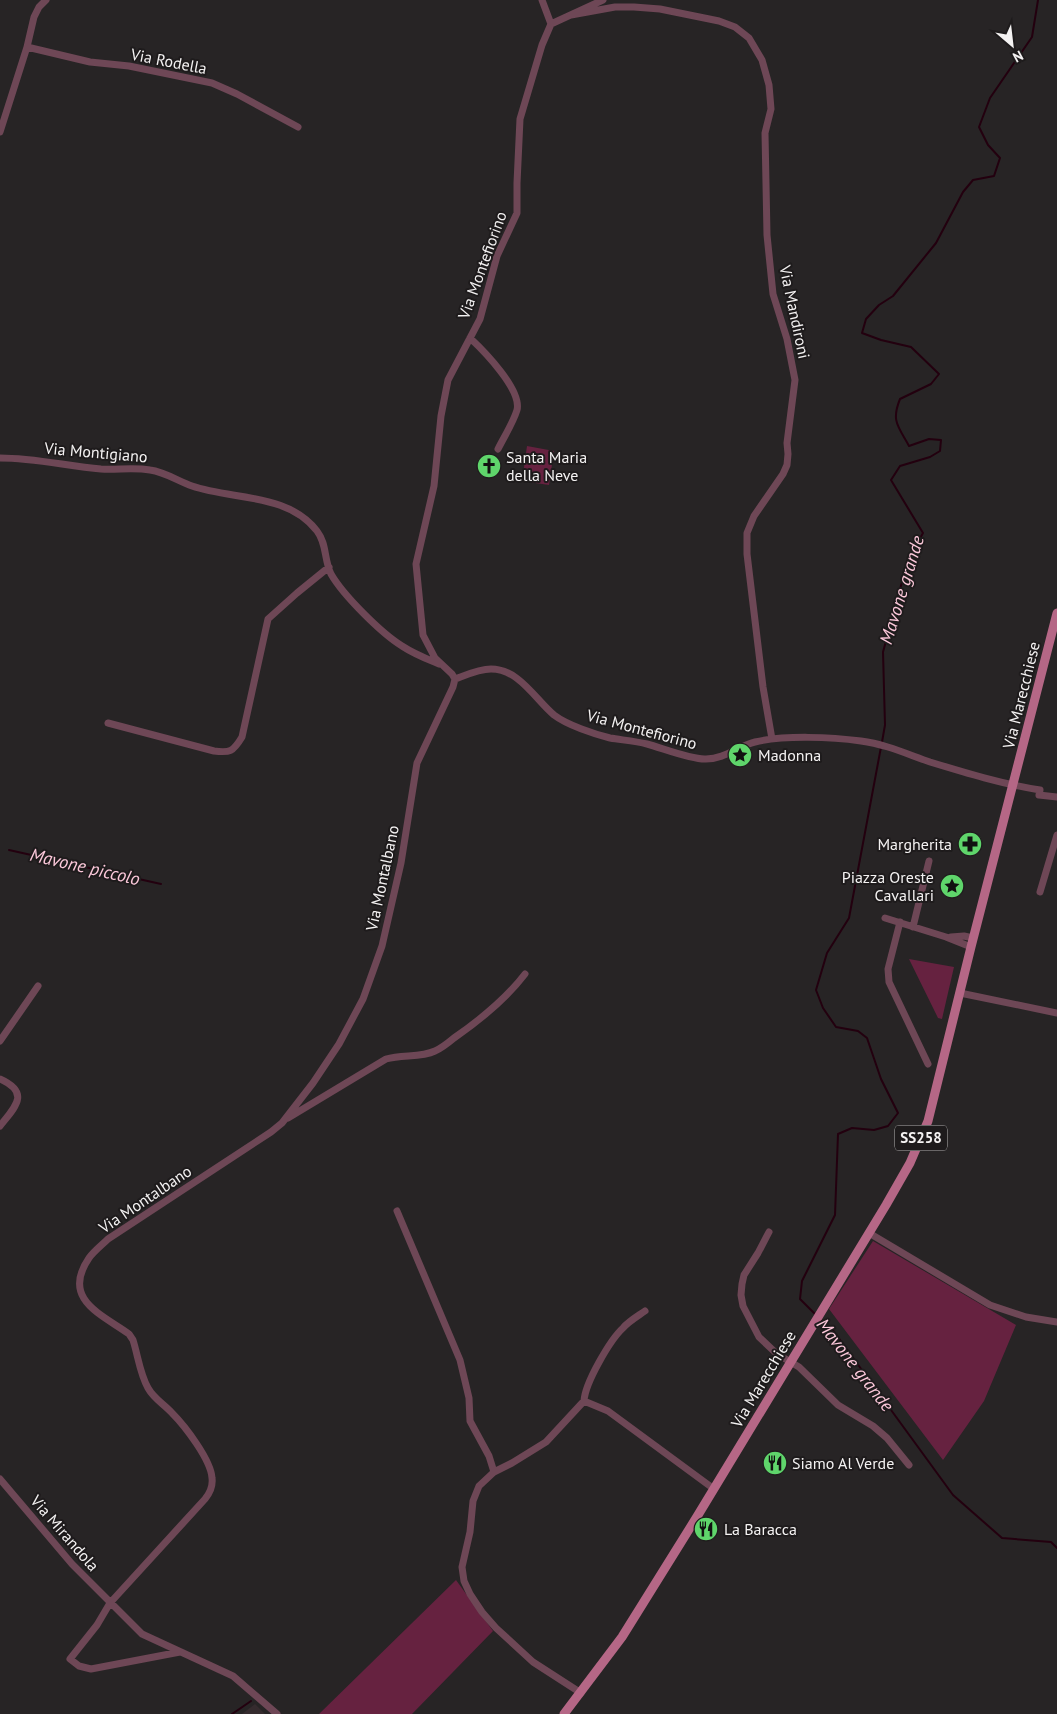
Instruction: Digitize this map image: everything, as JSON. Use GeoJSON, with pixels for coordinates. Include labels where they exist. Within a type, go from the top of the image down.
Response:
{"type":"FeatureCollection","features":[{"type":"Feature","properties":{"kind":"main road","name":"Via Marecchiese"},"geometry":{"type":"LineString","coordinates":[[564,1714],[622,1637],[714,1489],[910,1163],[928,1122],[1057,612]]}},
{"type":"Feature","properties":{"kind":"street"},"geometry":{"type":"LineString","coordinates":[[542,0],[551,24],[603,0]]}},
{"type":"Feature","properties":{"kind":"street"},"geometry":{"type":"LineString","coordinates":[[611,0],[612,5],[615,7]]}},
{"type":"Feature","properties":{"kind":"street"},"geometry":{"type":"LineString","coordinates":[[0,132],[27,47],[34,17],[42,1]]}},
{"type":"Feature","properties":{"kind":"street","name":"Via Mandironi"},"geometry":{"type":"LineString","coordinates":[[571,15],[615,7],[634,7],[660,9],[719,21],[735,27],[749,38],[762,60],[769,85],[771,108],[765,133],[766,235],[773,294],[787,339],[795,380],[788,434],[787,465],[783,474],[754,516],[747,533],[746,554],[764,694],[772,739]]}},
{"type":"Feature","properties":{"kind":"street","name":"Via Montefiorino"},"geometry":{"type":"LineString","coordinates":[[551,24],[542,45],[520,119],[517,213],[497,256],[480,319],[448,380],[441,416],[434,486],[416,564],[423,635],[435,658],[452,674],[454,679],[491,669],[506,673],[522,683],[555,716],[581,728],[609,738],[645,744],[704,760],[722,757],[754,742],[772,739],[837,739],[878,744],[1014,786]]}},
{"type":"Feature","properties":{"kind":"street","name":"Via Rodella"},"geometry":{"type":"LineString","coordinates":[[27,47],[90,62],[129,66],[212,83],[237,94],[298,127]]}},
{"type":"Feature","properties":{"kind":"street","name":"Via Montefiorino"},"geometry":{"type":"LineString","coordinates":[[470,338],[500,371],[517,401],[517,410],[498,449]]}},
{"type":"Feature","properties":{"kind":"street","name":"Via Montigiano"},"geometry":{"type":"LineString","coordinates":[[0,458],[20,458],[104,469],[131,467],[153,470],[192,486],[234,496],[273,502],[294,511],[318,531],[324,542],[328,568],[338,585],[401,646],[442,665]]}},
{"type":"Feature","properties":{"kind":"street"},"geometry":{"type":"LineString","coordinates":[[108,723],[214,751],[227,752],[236,748],[242,737],[268,619],[328,568]]}},
{"type":"Feature","properties":{"kind":"street","name":"Via Montalbano"},"geometry":{"type":"LineString","coordinates":[[282,1123],[313,1083],[338,1044],[363,999],[382,946],[402,864],[418,763],[453,687],[454,679]]}},
{"type":"Feature","properties":{"kind":"street"},"geometry":{"type":"LineString","coordinates":[[1014,786],[1040,790],[1039,795],[1057,797]]}},
{"type":"Feature","properties":{"kind":"street"},"geometry":{"type":"LineString","coordinates":[[1040,892],[1057,835]]}},
{"type":"Feature","properties":{"kind":"street"},"geometry":{"type":"LineString","coordinates":[[913,927],[929,861]]}},
{"type":"Feature","properties":{"kind":"street"},"geometry":{"type":"LineString","coordinates":[[885,918],[972,943]]}},
{"type":"Feature","properties":{"kind":"street"},"geometry":{"type":"LineString","coordinates":[[900,922],[888,969],[889,982],[928,1064]]}},
{"type":"Feature","properties":{"kind":"street","name":"Via Montalbano"},"geometry":{"type":"LineString","coordinates":[[110,1603],[205,1499],[211,1491],[213,1480],[211,1469],[187,1430],[148,1389],[142,1375],[133,1340],[128,1334],[88,1306],[82,1298],[80,1288],[81,1277],[89,1259],[108,1239],[272,1132],[302,1108],[386,1059],[398,1055],[424,1054],[442,1046],[489,1011],[525,974]]}},
{"type":"Feature","properties":{"kind":"street"},"geometry":{"type":"LineString","coordinates":[[0,1041],[38,986]]}},
{"type":"Feature","properties":{"kind":"street"},"geometry":{"type":"LineString","coordinates":[[960,993],[1057,1013]]}},
{"type":"Feature","properties":{"kind":"street"},"geometry":{"type":"LineString","coordinates":[[0,1079],[14,1088],[18,1092],[19,1097],[18,1102],[0,1126]]}},
{"type":"Feature","properties":{"kind":"street"},"geometry":{"type":"LineString","coordinates":[[397,1211],[460,1360],[469,1398],[470,1421],[489,1456],[494,1472]]}},
{"type":"Feature","properties":{"kind":"street"},"geometry":{"type":"LineString","coordinates":[[769,1232],[744,1275],[741,1295],[743,1306],[759,1336],[768,1347],[799,1367],[838,1405],[873,1426],[887,1438],[909,1465]]}},
{"type":"Feature","properties":{"kind":"street"},"geometry":{"type":"LineString","coordinates":[[869,1233],[990,1305],[1026,1317],[1057,1322]]}},
{"type":"Feature","properties":{"kind":"street"},"geometry":{"type":"LineString","coordinates":[[581,1693],[533,1662],[509,1641],[482,1612],[464,1581],[462,1567],[470,1532],[474,1501],[479,1486],[494,1472],[546,1442],[584,1401],[584,1394],[594,1371],[622,1328],[645,1311]]}},
{"type":"Feature","properties":{"kind":"street"},"geometry":{"type":"LineString","coordinates":[[584,1401],[608,1411],[714,1489]]}},
{"type":"Feature","properties":{"kind":"street","name":"Via Mirandola"},"geometry":{"type":"LineString","coordinates":[[0,1480],[72,1564],[142,1634],[233,1676],[277,1714]]}},
{"type":"Feature","properties":{"kind":"street"},"geometry":{"type":"LineString","coordinates":[[110,1603],[97,1625],[70,1659],[79,1666],[92,1669],[180,1652]]}},
{"type":"Feature","properties":{"kind":"shaded area"},"geometry":{"type":"Polygon","coordinates":[[[527,446],[554,451],[549,485],[522,481],[527,446]]]}},
{"type":"Feature","properties":{"kind":"shaded area"},"geometry":{"type":"Polygon","coordinates":[[[909,959],[954,967],[942,1019],[938,1018],[909,959]]]}},
{"type":"Feature","properties":{"kind":"shaded area"},"geometry":{"type":"Polygon","coordinates":[[[873,1241],[1016,1325],[984,1401],[943,1460],[829,1309],[873,1241]]]}},
{"type":"Feature","properties":{"kind":"shaded area"},"geometry":{"type":"Polygon","coordinates":[[[456,1580],[493,1631],[412,1714],[319,1714],[456,1580]]]}},
{"type":"Feature","properties":{"kind":"shaded area"},"geometry":{"type":"Polygon","coordinates":[[[255,1704],[265,1714],[242,1714],[255,1704]]]}},
{"type":"Feature","properties":{"kind":"waterway","name":"Mavone grande"},"geometry":{"type":"LineString","coordinates":[[882,742],[885,725],[883,652],[908,560],[923,533],[891,480],[900,466],[930,457],[940,451],[941,440],[929,439],[909,446],[897,423],[896,413],[900,399],[931,384],[939,374],[911,347],[881,340],[862,333],[866,319],[879,305],[893,296],[936,243],[963,192],[973,180],[994,176],[1000,158],[988,145],[979,127],[990,98],[1032,37],[1038,0]]}},
{"type":"Feature","properties":{"kind":"waterway","name":"Mavone grande"},"geometry":{"type":"LineString","coordinates":[[816,1315],[800,1299],[802,1281],[835,1215],[838,1134],[852,1128],[874,1130],[888,1126],[898,1113],[881,1079],[867,1038],[858,1031],[836,1027],[823,1008],[816,990],[827,953],[849,918],[881,747]]}},
{"type":"Feature","properties":{"kind":"waterway","name":"Mavone piccolo"},"geometry":{"type":"LineString","coordinates":[[9,850],[161,884]]}},
{"type":"Feature","properties":{"kind":"waterway","name":"Mavone grande"},"geometry":{"type":"LineString","coordinates":[[821,1320],[832,1329],[953,1495],[1002,1538],[1051,1542],[1057,1548]]}},
{"type":"Feature","properties":{"kind":"waterway","name":"Mavone piccolo"},"geometry":{"type":"LineString","coordinates":[[232,1714],[251,1701]]}},
{"type":"Feature","properties":{"kind":"place","name":"Santa Maria della Neve"},"geometry":{"type":"Point","coordinates":[489,466]}},
{"type":"Feature","properties":{"kind":"place","name":"Madonna"},"geometry":{"type":"Point","coordinates":[740,755]}},
{"type":"Feature","properties":{"kind":"place","name":"Margherita"},"geometry":{"type":"Point","coordinates":[970,844]}},
{"type":"Feature","properties":{"kind":"place","name":"Piazza Oreste Cavallari"},"geometry":{"type":"Point","coordinates":[952,886]}},
{"type":"Feature","properties":{"kind":"place","name":"Siamo Al Verde"},"geometry":{"type":"Point","coordinates":[775,1463]}},
{"type":"Feature","properties":{"kind":"place","name":"La Baracca"},"geometry":{"type":"Point","coordinates":[706,1529]}}]}
